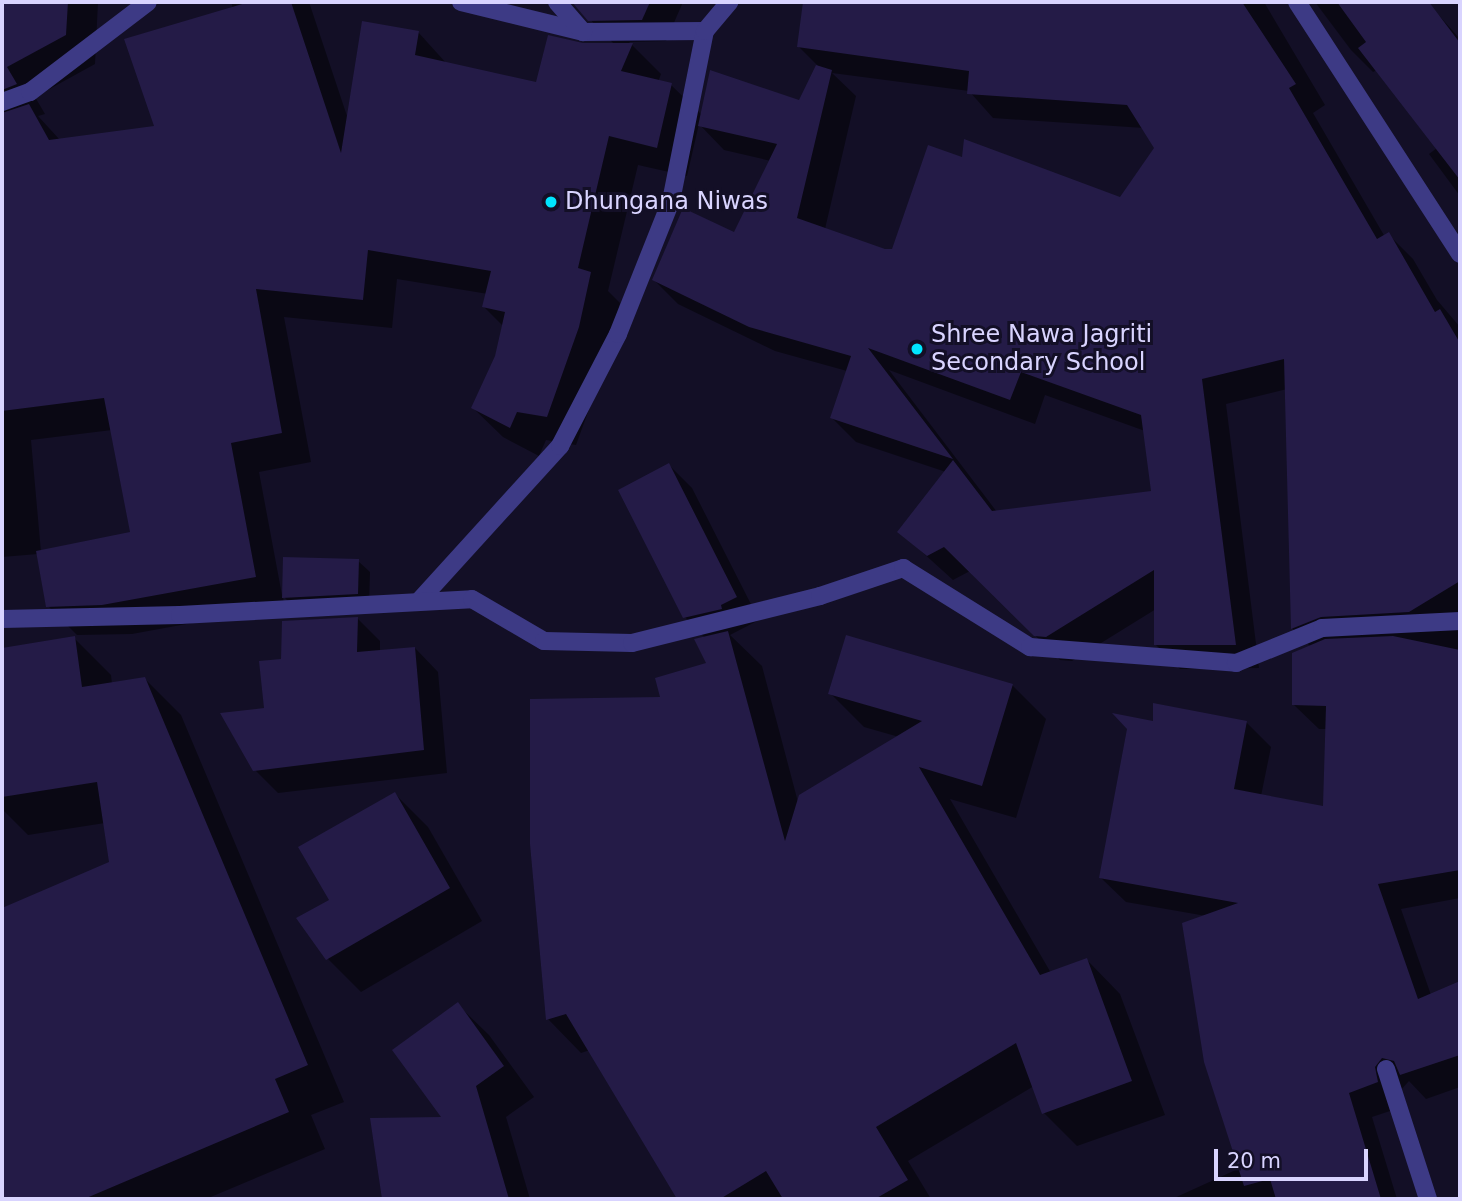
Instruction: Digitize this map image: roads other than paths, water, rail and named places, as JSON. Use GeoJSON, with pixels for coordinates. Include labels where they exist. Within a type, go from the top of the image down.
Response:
{"type":"FeatureCollection","features":[{"type":"Feature","properties":{"kind":"street"},"geometry":{"type":"LineString","coordinates":[[2,102],[30,92],[148,2]]}},
{"type":"Feature","properties":{"kind":"street"},"geometry":{"type":"LineString","coordinates":[[461,2],[583,32],[705,31]]}},
{"type":"Feature","properties":{"kind":"street"},"geometry":{"type":"LineString","coordinates":[[557,2],[583,32]]}},
{"type":"Feature","properties":{"kind":"street"},"geometry":{"type":"LineString","coordinates":[[419,601],[560,446],[618,334],[671,201],[705,31],[729,2]]}},
{"type":"Feature","properties":{"kind":"street"},"geometry":{"type":"LineString","coordinates":[[1297,2],[1460,254]]}},
{"type":"Feature","properties":{"kind":"street"},"geometry":{"type":"LineString","coordinates":[[2,619],[180,615],[472,599],[544,640],[632,642],[820,596],[903,568],[1030,647],[1236,663],[1322,628],[1460,621]]}},
{"type":"Feature","properties":{"kind":"street"},"geometry":{"type":"LineString","coordinates":[[1386,1069],[1428,1199]]}},
{"type":"Feature","properties":{"kind":"place","name":"Dhungana Niwas"},"geometry":{"type":"Point","coordinates":[551,202]}},
{"type":"Feature","properties":{"kind":"place","name":"Shree Nawa Jagriti Secondary School"},"geometry":{"type":"Point","coordinates":[917,349]}}]}
